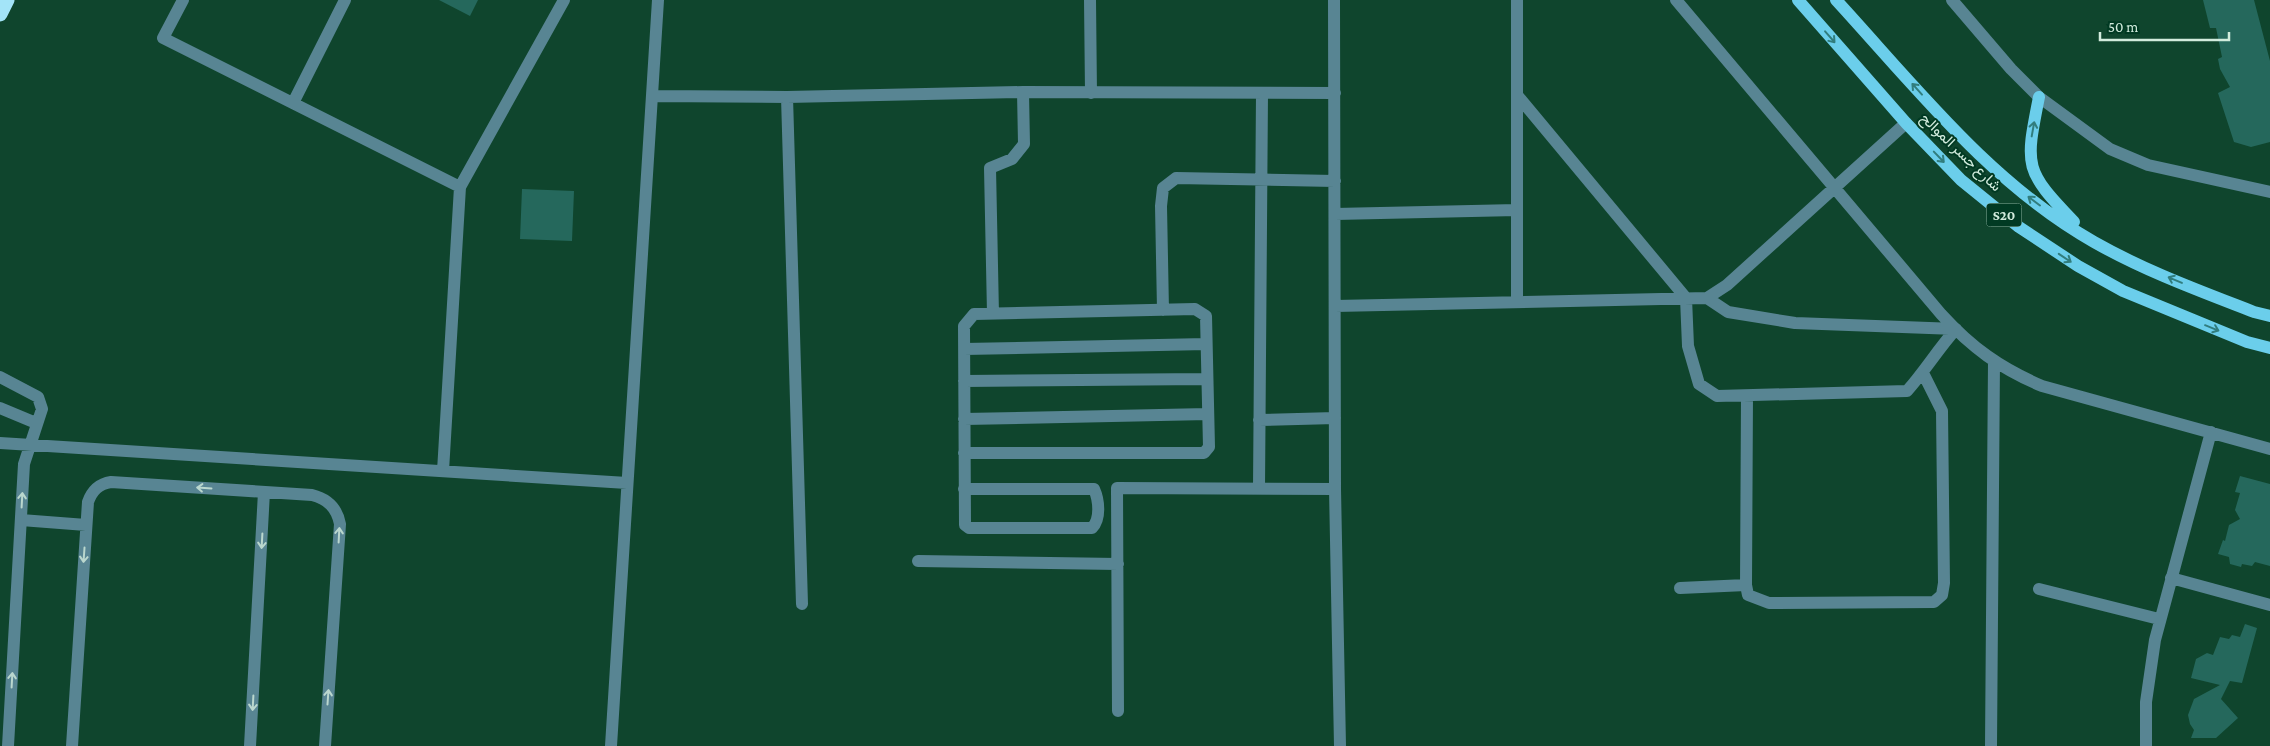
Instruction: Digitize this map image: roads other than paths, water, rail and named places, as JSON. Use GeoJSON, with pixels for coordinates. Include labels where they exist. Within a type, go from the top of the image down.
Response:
{"type":"FeatureCollection","features":[{"type":"Feature","properties":{"kind":"highway"},"geometry":{"type":"LineString","coordinates":[[0,14],[7,0]]}},
{"type":"Feature","properties":{"kind":"main road","name":"شارع جسر الموالح"},"geometry":{"type":"LineString","coordinates":[[1798,0],[1906,123],[1969,186],[2019,227],[2078,266],[2122,291],[2247,342],[2270,348]]}},
{"type":"Feature","properties":{"kind":"main road","name":"شارع جسر الموالح"},"geometry":{"type":"LineString","coordinates":[[1836,0],[1980,158],[2035,202],[2093,242],[2184,284],[2254,312],[2270,316]]}},
{"type":"Feature","properties":{"kind":"main road"},"geometry":{"type":"LineString","coordinates":[[2039,97],[2030,153],[2032,170],[2043,189],[2093,242]]}},
{"type":"Feature","properties":{"kind":"street"},"geometry":{"type":"LineString","coordinates":[[183,0],[163,38],[460,187]]}},
{"type":"Feature","properties":{"kind":"street"},"geometry":{"type":"LineString","coordinates":[[292,103],[345,0]]}},
{"type":"Feature","properties":{"kind":"street"},"geometry":{"type":"LineString","coordinates":[[443,471],[460,187],[564,0]]}},
{"type":"Feature","properties":{"kind":"street"},"geometry":{"type":"LineString","coordinates":[[610,746],[658,0]]}},
{"type":"Feature","properties":{"kind":"street"},"geometry":{"type":"LineString","coordinates":[[1090,0],[1091,93]]}},
{"type":"Feature","properties":{"kind":"street"},"geometry":{"type":"LineString","coordinates":[[1334,0],[1335,489],[1340,746]]}},
{"type":"Feature","properties":{"kind":"street"},"geometry":{"type":"LineString","coordinates":[[1517,0],[1517,302]]}},
{"type":"Feature","properties":{"kind":"street"},"geometry":{"type":"LineString","coordinates":[[1676,0],[1956,330],[1994,361],[2011,373],[2042,386],[2270,449]]}},
{"type":"Feature","properties":{"kind":"street"},"geometry":{"type":"LineString","coordinates":[[1957,2],[2011,69],[2039,97],[2110,149],[2129,158],[2182,174],[2270,192]]}},
{"type":"Feature","properties":{"kind":"street"},"geometry":{"type":"LineString","coordinates":[[652,96],[787,97],[1023,92],[1335,93]]}},
{"type":"Feature","properties":{"kind":"street"},"geometry":{"type":"LineString","coordinates":[[993,314],[990,168],[1012,159],[1024,144],[1023,92]]}},
{"type":"Feature","properties":{"kind":"street"},"geometry":{"type":"LineString","coordinates":[[1259,488],[1262,93]]}},
{"type":"Feature","properties":{"kind":"street"},"geometry":{"type":"LineString","coordinates":[[1517,95],[1686,298],[1688,346],[1699,384],[1717,396],[1907,391],[1923,373],[1935,353],[1956,330]]}},
{"type":"Feature","properties":{"kind":"street"},"geometry":{"type":"LineString","coordinates":[[787,97],[802,604]]}},
{"type":"Feature","properties":{"kind":"street"},"geometry":{"type":"LineString","coordinates":[[1335,306],[1707,298],[1727,285],[1906,123]]}},
{"type":"Feature","properties":{"kind":"street"},"geometry":{"type":"LineString","coordinates":[[1163,310],[1161,206],[1163,188],[1176,178],[1335,181]]}},
{"type":"Feature","properties":{"kind":"street"},"geometry":{"type":"LineString","coordinates":[[1335,214],[1517,210]]}},
{"type":"Feature","properties":{"kind":"street"},"geometry":{"type":"LineString","coordinates":[[1707,298],[1728,312],[1795,323],[1956,330]]}},
{"type":"Feature","properties":{"kind":"street"},"geometry":{"type":"LineString","coordinates":[[964,453],[1204,453],[1209,446],[1206,316],[1195,309],[974,314],[964,326],[964,349],[964,381],[964,419],[964,453],[964,489],[965,525],[968,528],[1092,528],[1097,523],[1098,497],[1094,489],[964,489]]}},
{"type":"Feature","properties":{"kind":"street"},"geometry":{"type":"LineString","coordinates":[[964,349],[1206,344]]}},
{"type":"Feature","properties":{"kind":"street"},"geometry":{"type":"LineString","coordinates":[[1991,746],[1994,361]]}},
{"type":"Feature","properties":{"kind":"street"},"geometry":{"type":"LineString","coordinates":[[1747,396],[1746,585],[1748,595],[1769,603],[1934,602],[1942,594],[1944,583],[1942,411],[1923,373]]}},
{"type":"Feature","properties":{"kind":"street"},"geometry":{"type":"LineString","coordinates":[[0,377],[38,397],[42,409],[36,422],[31,445],[24,464],[5,709],[8,746]]}},
{"type":"Feature","properties":{"kind":"street"},"geometry":{"type":"LineString","coordinates":[[964,381],[1207,379]]}},
{"type":"Feature","properties":{"kind":"street"},"geometry":{"type":"LineString","coordinates":[[0,408],[36,422]]}},
{"type":"Feature","properties":{"kind":"street"},"geometry":{"type":"LineString","coordinates":[[964,419],[1208,414]]}},
{"type":"Feature","properties":{"kind":"street"},"geometry":{"type":"LineString","coordinates":[[1259,420],[1335,418]]}},
{"type":"Feature","properties":{"kind":"street"},"geometry":{"type":"LineString","coordinates":[[2146,746],[2147,688],[2159,619],[2211,432]]}},
{"type":"Feature","properties":{"kind":"street"},"geometry":{"type":"LineString","coordinates":[[0,443],[627,483]]}},
{"type":"Feature","properties":{"kind":"street"},"geometry":{"type":"LineString","coordinates":[[72,746],[86,525],[90,495],[105,483],[320,497],[332,505],[339,518],[325,746]]}},
{"type":"Feature","properties":{"kind":"street"},"geometry":{"type":"LineString","coordinates":[[1118,711],[1117,488],[1335,489]]}},
{"type":"Feature","properties":{"kind":"street"},"geometry":{"type":"LineString","coordinates":[[250,746],[264,492]]}},
{"type":"Feature","properties":{"kind":"street"},"geometry":{"type":"LineString","coordinates":[[21,520],[86,525]]}},
{"type":"Feature","properties":{"kind":"street"},"geometry":{"type":"LineString","coordinates":[[918,561],[1118,564]]}},
{"type":"Feature","properties":{"kind":"street"},"geometry":{"type":"LineString","coordinates":[[2171,578],[2270,605]]}},
{"type":"Feature","properties":{"kind":"street"},"geometry":{"type":"LineString","coordinates":[[1680,588],[1746,585]]}},
{"type":"Feature","properties":{"kind":"street"},"geometry":{"type":"LineString","coordinates":[[2039,589],[2159,619]]}}]}
